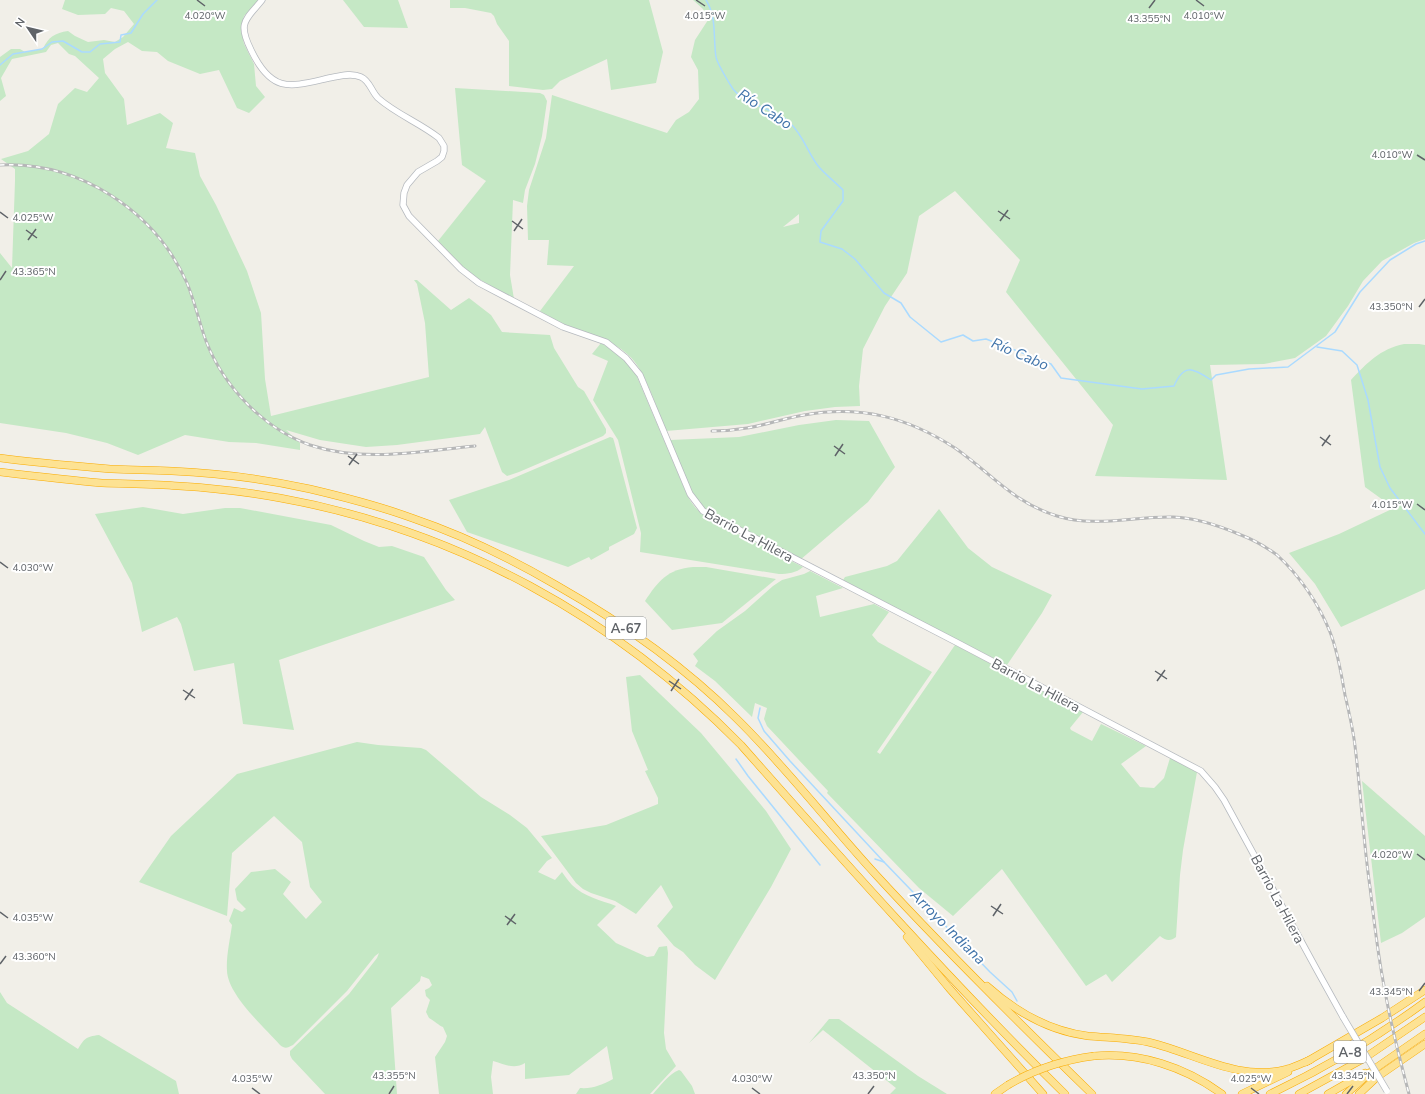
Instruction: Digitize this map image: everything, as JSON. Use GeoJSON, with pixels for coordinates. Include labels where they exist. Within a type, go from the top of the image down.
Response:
{"type":"FeatureCollection","features":[{"type":"Feature","properties":{"kind":"highway","name":"A-67"},"geometry":{"type":"LineString","coordinates":[[0,458],[60,465],[222,475],[282,483],[330,494],[410,517],[492,550],[612,618],[643,639],[693,679],[736,718],[876,875],[997,1002],[1092,1094]]}},
{"type":"Feature","properties":{"kind":"highway","name":"A-67"},"geometry":{"type":"LineString","coordinates":[[0,472],[102,482],[205,488],[280,498],[393,527],[467,555],[522,581],[565,605],[601,628],[653,666],[716,720],[741,745],[898,921],[977,1005],[1065,1094]]}},
{"type":"Feature","properties":{"kind":"highway"},"geometry":{"type":"LineString","coordinates":[[805,818],[949,988],[1043,1094]]}},
{"type":"Feature","properties":{"kind":"highway"},"geometry":{"type":"LineString","coordinates":[[876,875],[976,976],[1020,1012],[1045,1025],[1073,1033],[1151,1043],[1219,1066],[1242,1071],[1279,1071],[1294,1067],[1310,1060]]}},
{"type":"Feature","properties":{"kind":"highway"},"geometry":{"type":"LineString","coordinates":[[1242,1094],[1310,1060],[1382,1018],[1425,990]]}},
{"type":"Feature","properties":{"kind":"highway","name":"A-8"},"geometry":{"type":"LineString","coordinates":[[1270,1094],[1351,1052],[1376,1037],[1425,1002]]}},
{"type":"Feature","properties":{"kind":"highway","name":"A-8"},"geometry":{"type":"LineString","coordinates":[[1300,1094],[1363,1059],[1425,1017]]}},
{"type":"Feature","properties":{"kind":"highway"},"geometry":{"type":"LineString","coordinates":[[1346,1094],[1365,1076],[1425,1034]]}},
{"type":"Feature","properties":{"kind":"highway"},"geometry":{"type":"LineString","coordinates":[[1359,1094],[1377,1077],[1425,1044]]}},
{"type":"Feature","properties":{"kind":"highway"},"geometry":{"type":"LineString","coordinates":[[1328,1094],[1396,1054]]}},
{"type":"Feature","properties":{"kind":"highway"},"geometry":{"type":"LineString","coordinates":[[995,1094],[1008,1085],[1052,1064],[1094,1056],[1129,1056],[1160,1062],[1193,1076],[1219,1092]]}},
{"type":"Feature","properties":{"kind":"street","name":"Barrio La Hilera"},"geometry":{"type":"LineString","coordinates":[[262,0],[246,17],[244,27],[249,46],[264,72],[278,82],[292,86],[342,75],[361,77],[366,81],[378,97],[388,105],[439,138],[444,146],[442,156],[437,161],[418,172],[407,185],[404,193],[403,205],[409,216],[461,269],[479,283],[563,327],[606,342],[626,358],[640,375],[690,494],[699,508],[709,515],[956,642],[1201,771],[1224,800],[1343,1017],[1388,1092]]}},
{"type":"Feature","properties":{"kind":"green space"},"geometry":{"type":"Polygon","coordinates":[[[65,0],[259,0],[244,16],[241,27],[244,44],[254,64],[256,86],[265,97],[249,113],[237,108],[219,70],[200,74],[168,61],[157,52],[142,51],[128,42],[115,49],[103,59],[105,73],[124,99],[127,125],[160,113],[173,123],[166,148],[195,153],[200,176],[216,205],[247,271],[261,313],[265,379],[271,416],[429,377],[425,323],[417,284],[414,280],[417,280],[451,310],[469,298],[491,315],[502,332],[550,335],[554,348],[578,387],[584,391],[606,429],[606,433],[603,436],[507,476],[502,472],[485,427],[480,434],[397,445],[366,447],[320,440],[286,430],[300,443],[300,450],[256,443],[229,442],[185,435],[138,455],[107,443],[66,433],[0,423],[0,253],[12,268],[15,181],[15,169],[1,159],[28,151],[49,134],[58,104],[75,88],[87,92],[99,78],[75,56],[69,54],[58,43],[51,45],[46,52],[12,59],[1,78],[6,96],[0,101],[0,57],[11,49],[20,49],[25,52],[43,49],[47,41],[52,36],[68,31],[88,42],[104,40],[115,42],[123,37],[134,24],[124,11],[111,8],[105,14],[78,15],[62,9],[65,0]]]}},
{"type":"Feature","properties":{"kind":"green space"},"geometry":{"type":"Polygon","coordinates":[[[343,0],[398,0],[408,28],[364,27],[343,0]]]}},
{"type":"Feature","properties":{"kind":"green space"},"geometry":{"type":"Polygon","coordinates":[[[450,0],[649,0],[663,52],[656,83],[611,90],[607,59],[560,81],[552,89],[543,90],[509,86],[509,41],[497,24],[494,16],[491,13],[465,8],[450,8],[450,0]]]}},
{"type":"Feature","properties":{"kind":"green space"},"geometry":{"type":"Polygon","coordinates":[[[693,0],[1425,0],[1425,239],[1414,243],[1382,261],[1363,281],[1348,306],[1326,336],[1295,358],[1264,364],[1210,365],[1227,480],[1095,476],[1113,425],[1006,292],[1020,260],[955,191],[919,216],[907,273],[885,306],[863,349],[859,386],[860,406],[835,407],[805,411],[748,424],[666,431],[652,394],[639,368],[628,354],[614,345],[568,326],[540,311],[574,266],[547,265],[549,240],[528,240],[527,206],[529,190],[546,138],[552,95],[667,133],[676,120],[689,112],[699,99],[698,70],[691,57],[695,40],[708,20],[703,9],[693,0]],[[799,214],[783,227],[799,223],[799,214]]]}},
{"type":"Feature","properties":{"kind":"green space"},"geometry":{"type":"Polygon","coordinates":[[[455,88],[540,93],[544,95],[547,101],[542,136],[535,164],[525,190],[523,203],[513,200],[510,275],[514,299],[467,271],[438,241],[486,181],[462,165],[455,88]]]}},
{"type":"Feature","properties":{"kind":"green space"},"geometry":{"type":"Polygon","coordinates":[[[601,343],[620,356],[635,372],[688,497],[697,509],[703,515],[716,523],[803,567],[792,573],[779,574],[640,552],[641,533],[618,440],[593,400],[608,361],[592,354],[601,343]]]}},
{"type":"Feature","properties":{"kind":"green space"},"geometry":{"type":"Polygon","coordinates":[[[1404,344],[1425,345],[1425,589],[1341,627],[1315,584],[1289,553],[1339,534],[1394,508],[1365,487],[1351,380],[1368,362],[1381,353],[1395,346],[1404,344]]]}},
{"type":"Feature","properties":{"kind":"green space"},"geometry":{"type":"Polygon","coordinates":[[[836,420],[869,421],[895,467],[868,502],[800,560],[707,511],[694,498],[670,440],[739,437],[799,425],[836,420]]]}},
{"type":"Feature","properties":{"kind":"green space"},"geometry":{"type":"Polygon","coordinates":[[[610,437],[613,438],[614,441],[637,528],[634,534],[609,547],[609,550],[591,560],[589,557],[568,567],[467,532],[449,500],[509,480],[610,437]]]}},
{"type":"Feature","properties":{"kind":"green space"},"geometry":{"type":"Polygon","coordinates":[[[143,507],[183,514],[225,508],[240,508],[331,525],[379,547],[392,546],[424,557],[446,590],[455,600],[279,660],[294,730],[243,724],[234,663],[194,671],[181,624],[177,617],[142,632],[132,583],[95,514],[143,507]]]}},
{"type":"Feature","properties":{"kind":"green space"},"geometry":{"type":"Polygon","coordinates":[[[939,509],[968,548],[992,567],[1052,595],[1042,613],[1007,665],[844,582],[843,580],[845,577],[887,566],[897,561],[939,509]]]}},
{"type":"Feature","properties":{"kind":"green space"},"geometry":{"type":"Polygon","coordinates":[[[693,567],[706,567],[776,579],[722,623],[672,630],[645,601],[664,577],[677,570],[693,567]]]}},
{"type":"Feature","properties":{"kind":"green space"},"geometry":{"type":"Polygon","coordinates":[[[810,571],[843,588],[816,596],[820,617],[874,604],[889,612],[872,635],[878,642],[932,672],[877,752],[880,754],[955,645],[1083,712],[1070,728],[1071,730],[1092,741],[1101,724],[1146,746],[1121,764],[1140,787],[1154,788],[1164,778],[1170,758],[1197,772],[1183,850],[1176,937],[1168,940],[1160,936],[1112,982],[1106,974],[1086,986],[1002,869],[953,916],[919,888],[827,793],[828,791],[767,726],[764,719],[767,708],[755,703],[752,717],[715,681],[695,666],[698,661],[693,654],[717,631],[745,611],[782,580],[810,571]]]}},
{"type":"Feature","properties":{"kind":"green space"},"geometry":{"type":"Polygon","coordinates":[[[640,675],[701,733],[766,811],[791,849],[771,887],[715,980],[695,965],[683,952],[674,946],[657,926],[673,907],[661,885],[636,914],[615,901],[583,889],[576,883],[541,836],[606,825],[658,804],[658,798],[645,771],[648,770],[632,731],[626,677],[640,675]]]}},
{"type":"Feature","properties":{"kind":"green space"},"geometry":{"type":"Polygon","coordinates":[[[357,742],[421,748],[426,750],[481,797],[510,815],[527,828],[552,858],[547,861],[538,872],[555,880],[562,872],[577,889],[593,898],[616,906],[597,925],[616,943],[647,957],[654,956],[659,947],[667,946],[668,953],[664,1033],[666,1049],[676,1066],[650,1094],[576,1094],[580,1088],[597,1086],[613,1079],[607,1046],[569,1075],[525,1079],[525,1063],[513,1066],[493,1061],[491,1077],[493,1094],[439,1094],[435,1057],[445,1042],[447,1036],[443,1027],[429,1018],[426,1012],[430,1000],[426,996],[425,990],[432,985],[429,979],[421,976],[420,981],[391,1008],[397,1094],[325,1094],[292,1059],[290,1051],[349,994],[377,958],[379,953],[347,991],[293,1045],[286,1048],[280,1045],[256,1020],[240,1000],[233,990],[227,971],[232,925],[229,921],[234,908],[242,912],[246,909],[237,900],[235,889],[251,872],[275,869],[291,882],[283,894],[306,919],[322,902],[310,887],[302,842],[274,816],[232,853],[227,916],[139,882],[171,836],[237,774],[357,742]]]}},
{"type":"Feature","properties":{"kind":"green space"},"geometry":{"type":"Polygon","coordinates":[[[1362,781],[1425,836],[1425,917],[1402,933],[1381,943],[1362,781]]]}},
{"type":"Feature","properties":{"kind":"green space"},"geometry":{"type":"Polygon","coordinates":[[[0,992],[7,1003],[78,1049],[82,1042],[86,1039],[91,1036],[99,1035],[176,1081],[179,1094],[0,1094],[0,992]]]}},
{"type":"Feature","properties":{"kind":"green space"},"geometry":{"type":"Polygon","coordinates":[[[829,1019],[839,1019],[918,1076],[947,1094],[890,1094],[896,1088],[823,1030],[809,1043],[829,1019]]]}},
{"type":"Feature","properties":{"kind":"green space"},"geometry":{"type":"Polygon","coordinates":[[[679,1070],[692,1086],[695,1094],[653,1094],[668,1077],[679,1070]]]}},
{"type":"Feature","properties":{"kind":"waterway","name":"Río Cabo"},"geometry":{"type":"LineString","coordinates":[[0,65],[13,54],[42,49],[52,42],[63,41],[82,52],[90,52],[100,44],[120,42],[121,35],[131,33],[143,14],[157,0]]}},
{"type":"Feature","properties":{"kind":"waterway","name":"Río Cabo"},"geometry":{"type":"LineString","coordinates":[[706,0],[712,13],[716,57],[723,73],[733,89],[746,100],[776,113],[790,123],[799,134],[819,167],[843,190],[843,201],[821,231],[820,242],[842,249],[855,259],[884,293],[901,303],[910,317],[941,342],[963,335],[973,341],[986,339],[1051,364],[1061,378],[1142,389],[1174,386],[1181,374],[1190,370],[1211,380],[1216,375],[1249,369],[1288,367],[1335,332],[1360,292],[1390,260],[1416,244],[1425,241]]}},
{"type":"Feature","properties":{"kind":"waterway"},"geometry":{"type":"LineString","coordinates":[[1317,347],[1342,351],[1357,365],[1368,400],[1380,467],[1390,488],[1425,534]]}},
{"type":"Feature","properties":{"kind":"waterway"},"geometry":{"type":"LineString","coordinates":[[760,708],[758,718],[764,731],[884,862]]}},
{"type":"Feature","properties":{"kind":"waterway","name":"Arroyo Indiana"},"geometry":{"type":"LineString","coordinates":[[736,759],[820,865]]}},
{"type":"Feature","properties":{"kind":"waterway","name":"Arroyo Indiana"},"geometry":{"type":"LineString","coordinates":[[875,859],[884,862],[990,972],[1012,992],[1017,1001]]}},
{"type":"Feature","properties":{"kind":"railway"},"geometry":{"type":"LineString","coordinates":[[0,165],[29,166],[58,172],[85,182],[111,196],[135,213],[155,234],[173,257],[190,290],[206,341],[223,374],[235,390],[262,417],[293,438],[310,445],[330,450],[372,455],[413,453],[475,446]]}},
{"type":"Feature","properties":{"kind":"railway"},"geometry":{"type":"LineString","coordinates":[[712,431],[747,428],[797,416],[825,412],[864,413],[883,416],[901,421],[937,437],[955,448],[1014,495],[1041,510],[1057,516],[1086,521],[1115,521],[1158,517],[1191,519],[1217,526],[1246,537],[1277,555],[1308,590],[1320,611],[1333,640],[1341,671],[1354,740],[1380,965],[1387,1004],[1409,1094]]}}]}
